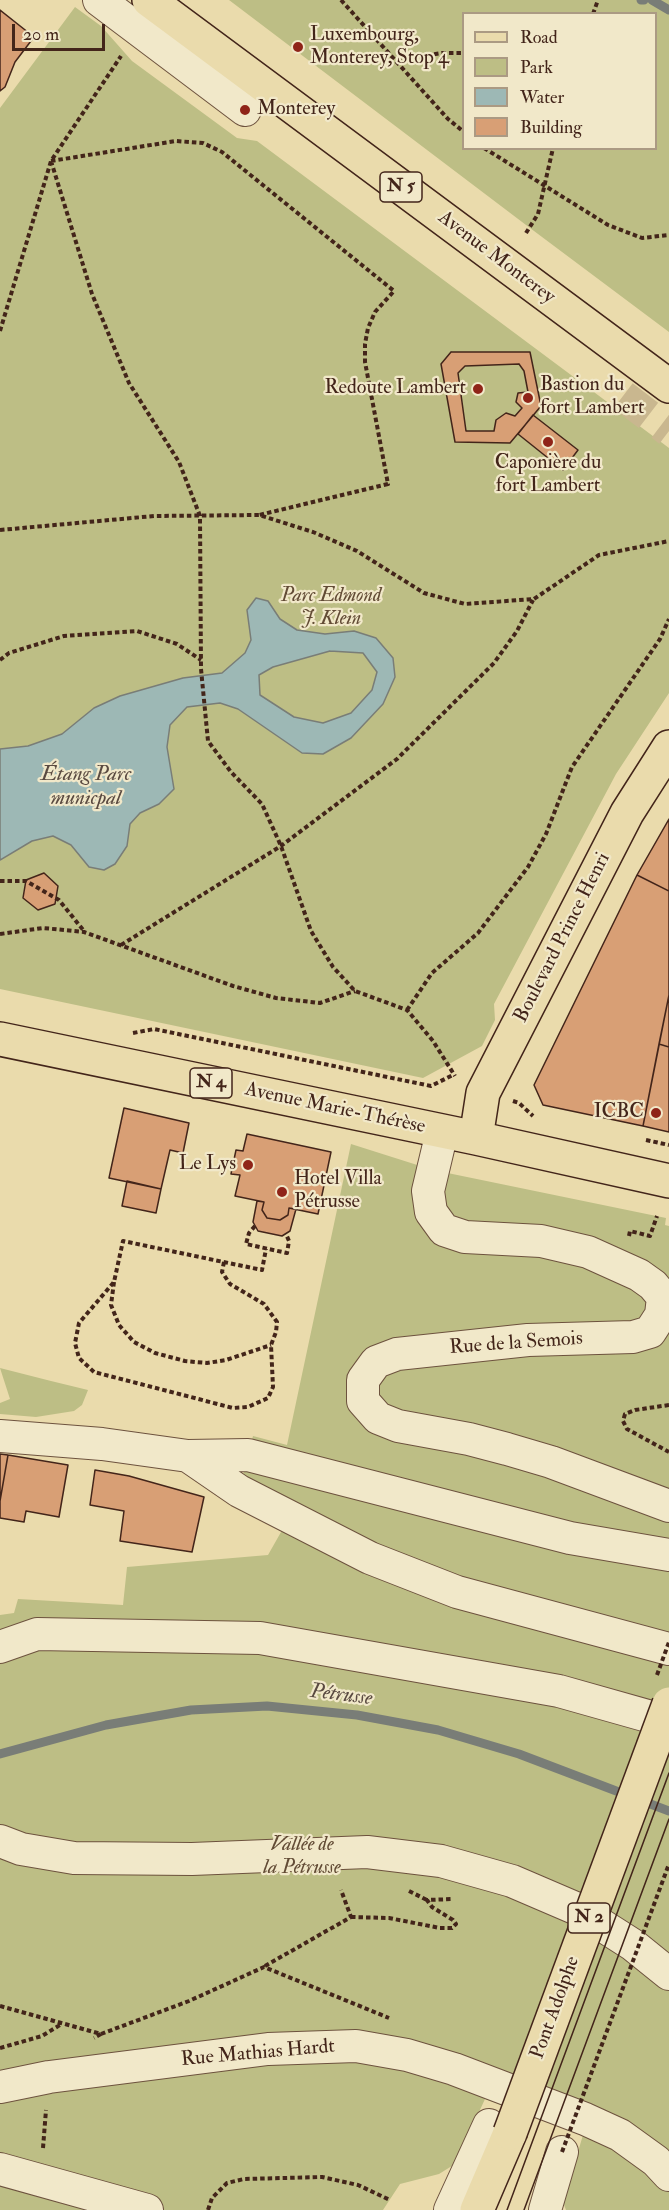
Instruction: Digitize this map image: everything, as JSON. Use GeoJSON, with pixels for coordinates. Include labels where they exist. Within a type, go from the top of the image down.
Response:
{"type":"FeatureCollection","features":[{"type":"Feature","properties":{"kind":"main road","name":"Avenue Monterey"},"geometry":{"type":"LineString","coordinates":[[149,0],[669,386]]}},
{"type":"Feature","properties":{"kind":"main road","name":"Boulevard Prince Henri"},"geometry":{"type":"LineString","coordinates":[[476,1138],[483,1093],[627,813],[669,747]]}},
{"type":"Feature","properties":{"kind":"main road","name":"Avenue Marie-Thérèse"},"geometry":{"type":"LineString","coordinates":[[0,1039],[476,1138],[669,1181]]}},
{"type":"Feature","properties":{"kind":"main road","name":"Pont Adolphe"},"geometry":{"type":"LineString","coordinates":[[477,2210],[500,2129],[669,1704]]}},
{"type":"Feature","properties":{"kind":"street"},"geometry":{"type":"LineString","coordinates":[[99,0],[244,110]]}},
{"type":"Feature","properties":{"kind":"street","name":"Rue de la Semois"},"geometry":{"type":"LineString","coordinates":[[442,1132],[428,1191],[431,1212],[444,1230],[465,1237],[541,1241],[588,1252],[639,1275],[653,1285],[663,1297],[661,1315],[650,1332],[633,1337],[528,1340],[397,1354],[376,1362],[363,1380],[363,1401],[378,1418],[398,1426],[469,1438],[518,1452],[669,1506]]}},
{"type":"Feature","properties":{"kind":"street"},"geometry":{"type":"LineString","coordinates":[[0,1436],[102,1444],[188,1456],[248,1455],[570,1538],[669,1555]]}},
{"type":"Feature","properties":{"kind":"street"},"geometry":{"type":"LineString","coordinates":[[188,1456],[239,1491],[370,1558],[457,1592],[669,1649]]}},
{"type":"Feature","properties":{"kind":"street"},"geometry":{"type":"LineString","coordinates":[[0,1647],[37,1634],[260,1638],[560,1691],[669,1722]]}},
{"type":"Feature","properties":{"kind":"street"},"geometry":{"type":"LineString","coordinates":[[0,1841],[21,1849],[74,1858],[192,1860],[367,1852],[441,1861],[512,1881],[575,1908],[633,1945],[669,1974]]}},
{"type":"Feature","properties":{"kind":"street","name":"Rue Mathias Hardt"},"geometry":{"type":"LineString","coordinates":[[0,2087],[49,2078],[268,2049],[356,2046],[407,2055],[454,2069],[585,2119],[620,2135],[656,2161],[669,2175]]}},
{"type":"Feature","properties":{"kind":"street"},"geometry":{"type":"LineString","coordinates":[[450,2210],[500,2129]]}},
{"type":"Feature","properties":{"kind":"street"},"geometry":{"type":"LineString","coordinates":[[545,2210],[562,2152]]}},
{"type":"Feature","properties":{"kind":"street"},"geometry":{"type":"LineString","coordinates":[[0,2169],[147,2210]]}},
{"type":"Feature","properties":{"kind":"path"},"geometry":{"type":"LineString","coordinates":[[341,0],[462,130]]}},
{"type":"Feature","properties":{"kind":"path"},"geometry":{"type":"LineString","coordinates":[[397,60],[442,53],[462,53]]}},
{"type":"Feature","properties":{"kind":"path"},"geometry":{"type":"LineString","coordinates":[[0,332],[51,161],[113,66]]}},
{"type":"Feature","properties":{"kind":"path"},"geometry":{"type":"LineString","coordinates":[[0,530],[154,516],[259,515],[388,484],[365,362],[365,344],[368,328],[375,312],[394,291],[222,152],[203,143],[176,141],[51,161]]}},
{"type":"Feature","properties":{"kind":"path"},"geometry":{"type":"LineString","coordinates":[[487,150],[608,225],[642,238],[669,235]]}},
{"type":"Feature","properties":{"kind":"path"},"geometry":{"type":"LineString","coordinates":[[526,233],[538,214],[553,150]]}},
{"type":"Feature","properties":{"kind":"path"},"geometry":{"type":"LineString","coordinates":[[51,161],[92,294],[129,383],[179,462],[200,516],[201,669],[208,741],[231,772],[262,804],[280,846],[310,931],[333,967],[355,991],[407,1010],[433,1041],[453,1075],[483,1093],[519,1103],[534,1117],[545,1119]]}},
{"type":"Feature","properties":{"kind":"path"},"geometry":{"type":"LineString","coordinates":[[259,515],[313,532],[357,551],[424,593],[465,604],[534,599]]}},
{"type":"Feature","properties":{"kind":"path"},"geometry":{"type":"LineString","coordinates":[[121,945],[280,846],[397,759],[494,663],[517,631],[534,599],[599,555],[669,541]]}},
{"type":"Feature","properties":{"kind":"path"},"geometry":{"type":"LineString","coordinates":[[407,1010],[432,973],[478,933],[528,867],[546,834],[572,767],[660,639],[669,619]]}},
{"type":"Feature","properties":{"kind":"path"},"geometry":{"type":"LineString","coordinates":[[0,660],[9,652],[64,636],[137,631],[177,644],[201,660]]}},
{"type":"Feature","properties":{"kind":"path"},"geometry":{"type":"LineString","coordinates":[[0,881],[26,881],[59,900],[84,932]]}},
{"type":"Feature","properties":{"kind":"path"},"geometry":{"type":"LineString","coordinates":[[0,934],[43,928],[84,932],[233,986],[276,998],[320,1003],[355,991]]}},
{"type":"Feature","properties":{"kind":"path"},"geometry":{"type":"LineString","coordinates":[[154,1029],[431,1086],[453,1075]]}},
{"type":"Feature","properties":{"kind":"path"},"geometry":{"type":"LineString","coordinates":[[635,1138],[669,1145]]}},
{"type":"Feature","properties":{"kind":"path"},"geometry":{"type":"LineString","coordinates":[[255,1226],[249,1233],[246,1244],[287,1253],[289,1241],[286,1234]]}},
{"type":"Feature","properties":{"kind":"path"},"geometry":{"type":"LineString","coordinates":[[266,1249],[262,1270],[123,1241],[111,1305],[119,1324],[134,1342],[155,1353],[185,1361],[207,1363],[226,1360],[271,1345]]}},
{"type":"Feature","properties":{"kind":"path"},"geometry":{"type":"LineString","coordinates":[[114,1282],[79,1323],[75,1343],[79,1358],[94,1372],[233,1408],[248,1407],[268,1398],[273,1387],[271,1345],[277,1322],[272,1311],[230,1284],[222,1272],[224,1262]]}},
{"type":"Feature","properties":{"kind":"path"},"geometry":{"type":"LineString","coordinates":[[669,1405],[635,1410],[625,1414],[623,1421],[627,1429],[669,1452]]}},
{"type":"Feature","properties":{"kind":"path"},"geometry":{"type":"LineString","coordinates":[[562,2152],[669,1864]]}},
{"type":"Feature","properties":{"kind":"path"},"geometry":{"type":"LineString","coordinates":[[341,1890],[351,1917]]}},
{"type":"Feature","properties":{"kind":"path"},"geometry":{"type":"LineString","coordinates":[[90,2039],[189,2001],[264,1967],[351,1917],[389,1917],[440,1928],[452,1928],[456,1924],[453,1920],[432,1907],[427,1900],[463,1900]]}},
{"type":"Feature","properties":{"kind":"path"},"geometry":{"type":"LineString","coordinates":[[264,1967],[392,2019]]}},
{"type":"Feature","properties":{"kind":"path"},"geometry":{"type":"LineString","coordinates":[[0,2006],[61,2025],[101,2034]]}},
{"type":"Feature","properties":{"kind":"path"},"geometry":{"type":"LineString","coordinates":[[0,2048],[42,2036],[61,2025]]}},
{"type":"Feature","properties":{"kind":"path"},"geometry":{"type":"LineString","coordinates":[[41,2180],[49,2078]]}},
{"type":"Feature","properties":{"kind":"path"},"geometry":{"type":"LineString","coordinates":[[208,2210],[212,2198],[227,2183],[244,2179],[322,2177],[358,2185],[390,2200]]}},
{"type":"Feature","properties":{"kind":"green space"},"geometry":{"type":"Polygon","coordinates":[[[229,0],[669,0],[669,332],[530,228],[229,0]]]}},
{"type":"Feature","properties":{"kind":"green space","name":"Parc Edmond J. Klein"},"geometry":{"type":"Polygon","coordinates":[[[75,7],[101,26],[132,61],[237,138],[257,141],[669,448],[669,693],[616,774],[494,1004],[495,1020],[482,1046],[423,1078],[0,989],[0,108],[75,7]]]}},
{"type":"Feature","properties":{"kind":"green space","name":"Vallée de la Pétrusse"},"geometry":{"type":"Polygon","coordinates":[[[351,1144],[433,1170],[666,1218],[665,1225],[669,1226],[669,2210],[566,2210],[563,2202],[583,2135],[485,2099],[455,2164],[439,2174],[400,2184],[383,2210],[0,2210],[0,1615],[14,1613],[18,1599],[123,1605],[127,1567],[268,1555],[289,1518],[239,1491],[253,1436],[287,1445],[351,1144]]]}},
{"type":"Feature","properties":{"kind":"green space"},"geometry":{"type":"Polygon","coordinates":[[[0,1368],[88,1390],[82,1405],[74,1411],[36,1417],[0,1414],[0,1403],[10,1399],[0,1368]]]}},
{"type":"Feature","properties":{"kind":"water","name":"Étang Parc municpal"},"geometry":{"type":"Polygon","coordinates":[[[256,598],[268,601],[280,619],[297,630],[325,634],[354,631],[376,638],[393,658],[395,677],[383,704],[351,738],[323,754],[302,753],[238,709],[220,703],[187,707],[170,725],[167,747],[174,789],[159,804],[140,813],[130,824],[127,846],[115,864],[104,870],[89,867],[71,845],[53,836],[32,841],[0,860],[0,749],[28,746],[62,734],[94,708],[120,696],[183,678],[222,673],[245,653],[251,640],[247,610],[256,598]],[[330,651],[273,667],[259,675],[260,695],[294,717],[323,723],[351,713],[372,690],[377,672],[363,653],[330,651]]]}},
{"type":"Feature","properties":{"kind":"building"},"geometry":{"type":"Polygon","coordinates":[[[0,10],[34,37],[15,62],[5,87],[0,91],[0,10]]]}},
{"type":"Feature","properties":{"kind":"building","name":"Bastion du fort Lambert"},"geometry":{"type":"Polygon","coordinates":[[[451,352],[530,352],[541,406],[510,443],[455,442],[441,364],[451,352]],[[519,364],[465,366],[458,373],[466,431],[494,431],[496,420],[506,413],[515,416],[522,408],[516,402],[518,393],[528,392],[524,371],[519,364]]]}},
{"type":"Feature","properties":{"kind":"building","name":"Caponière du fort Lambert"},"geometry":{"type":"Polygon","coordinates":[[[533,415],[578,450],[563,470],[518,434],[533,415]]]}},
{"type":"Feature","properties":{"kind":"building"},"geometry":{"type":"Polygon","coordinates":[[[669,819],[669,891],[637,875],[669,819]]]}},
{"type":"Feature","properties":{"kind":"building"},"geometry":{"type":"Polygon","coordinates":[[[44,873],[58,886],[55,904],[38,910],[23,898],[26,880],[44,873]]]}},
{"type":"Feature","properties":{"kind":"building"},"geometry":{"type":"Polygon","coordinates":[[[637,875],[669,891],[669,995],[643,1126],[543,1105],[534,1085],[637,875]]]}},
{"type":"Feature","properties":{"kind":"building"},"geometry":{"type":"Polygon","coordinates":[[[669,995],[669,1047],[659,1044],[669,995]]]}},
{"type":"Feature","properties":{"kind":"building"},"geometry":{"type":"Polygon","coordinates":[[[659,1044],[669,1047],[669,1132],[643,1126],[659,1044]]]}},
{"type":"Feature","properties":{"kind":"building"},"geometry":{"type":"Polygon","coordinates":[[[124,1108],[189,1123],[183,1153],[170,1150],[161,1189],[109,1178],[124,1108]]]}},
{"type":"Feature","properties":{"kind":"building"},"geometry":{"type":"Polygon","coordinates":[[[247,1134],[331,1152],[318,1214],[289,1208],[288,1215],[280,1220],[267,1218],[262,1210],[264,1202],[235,1196],[240,1175],[231,1174],[236,1150],[243,1151],[247,1134]]]}},
{"type":"Feature","properties":{"kind":"building"},"geometry":{"type":"Polygon","coordinates":[[[127,1181],[161,1189],[156,1213],[122,1206],[127,1181]]]}},
{"type":"Feature","properties":{"kind":"building"},"geometry":{"type":"Polygon","coordinates":[[[257,1201],[264,1202],[262,1210],[267,1218],[280,1220],[288,1215],[289,1208],[296,1209],[290,1231],[282,1236],[258,1231],[253,1222],[257,1201]]]}},
{"type":"Feature","properties":{"kind":"building"},"geometry":{"type":"Polygon","coordinates":[[[0,1454],[8,1455],[0,1501],[0,1454]]]}},
{"type":"Feature","properties":{"kind":"building"},"geometry":{"type":"Polygon","coordinates":[[[8,1455],[68,1465],[59,1517],[26,1511],[24,1522],[0,1518],[0,1501],[8,1455]]]}},
{"type":"Feature","properties":{"kind":"building"},"geometry":{"type":"Polygon","coordinates":[[[95,1470],[129,1476],[204,1497],[192,1552],[120,1541],[124,1511],[90,1505],[95,1470]]]}},
{"type":"Feature","properties":{"kind":"waterway"},"geometry":{"type":"LineString","coordinates":[[652,0],[669,10]]}},
{"type":"Feature","properties":{"kind":"waterway","name":"Pétrusse"},"geometry":{"type":"LineString","coordinates":[[0,1754],[106,1725],[191,1710],[267,1706],[357,1715],[438,1730],[519,1754],[669,1811]]}},
{"type":"Feature","properties":{"kind":"tunnel"},"geometry":{"type":"LineString","coordinates":[[623,396],[669,431]]}},
{"type":"Feature","properties":{"kind":"tram line"},"geometry":{"type":"LineString","coordinates":[[507,2210],[669,1773]]}},
{"type":"Feature","properties":{"kind":"tram line"},"geometry":{"type":"LineString","coordinates":[[524,2210],[669,1819]]}},
{"type":"Feature","properties":{"kind":"place","name":"Luxembourg, Monterey, Stop 4"},"geometry":{"type":"Point","coordinates":[298,47]}},
{"type":"Feature","properties":{"kind":"place","name":"Monterey"},"geometry":{"type":"Point","coordinates":[245,110]}},
{"type":"Feature","properties":{"kind":"place","name":"Redoute Lambert"},"geometry":{"type":"Point","coordinates":[478,389]}},
{"type":"Feature","properties":{"kind":"place","name":"Bastion du fort Lambert"},"geometry":{"type":"Point","coordinates":[528,398]}},
{"type":"Feature","properties":{"kind":"place","name":"Caponière du fort Lambert"},"geometry":{"type":"Point","coordinates":[548,442]}},
{"type":"Feature","properties":{"kind":"place","name":"ICBC"},"geometry":{"type":"Point","coordinates":[656,1113]}},
{"type":"Feature","properties":{"kind":"place","name":"Le Lys"},"geometry":{"type":"Point","coordinates":[248,1165]}},
{"type":"Feature","properties":{"kind":"place","name":"Hotel Villa Pétrusse"},"geometry":{"type":"Point","coordinates":[282,1192]}}]}
